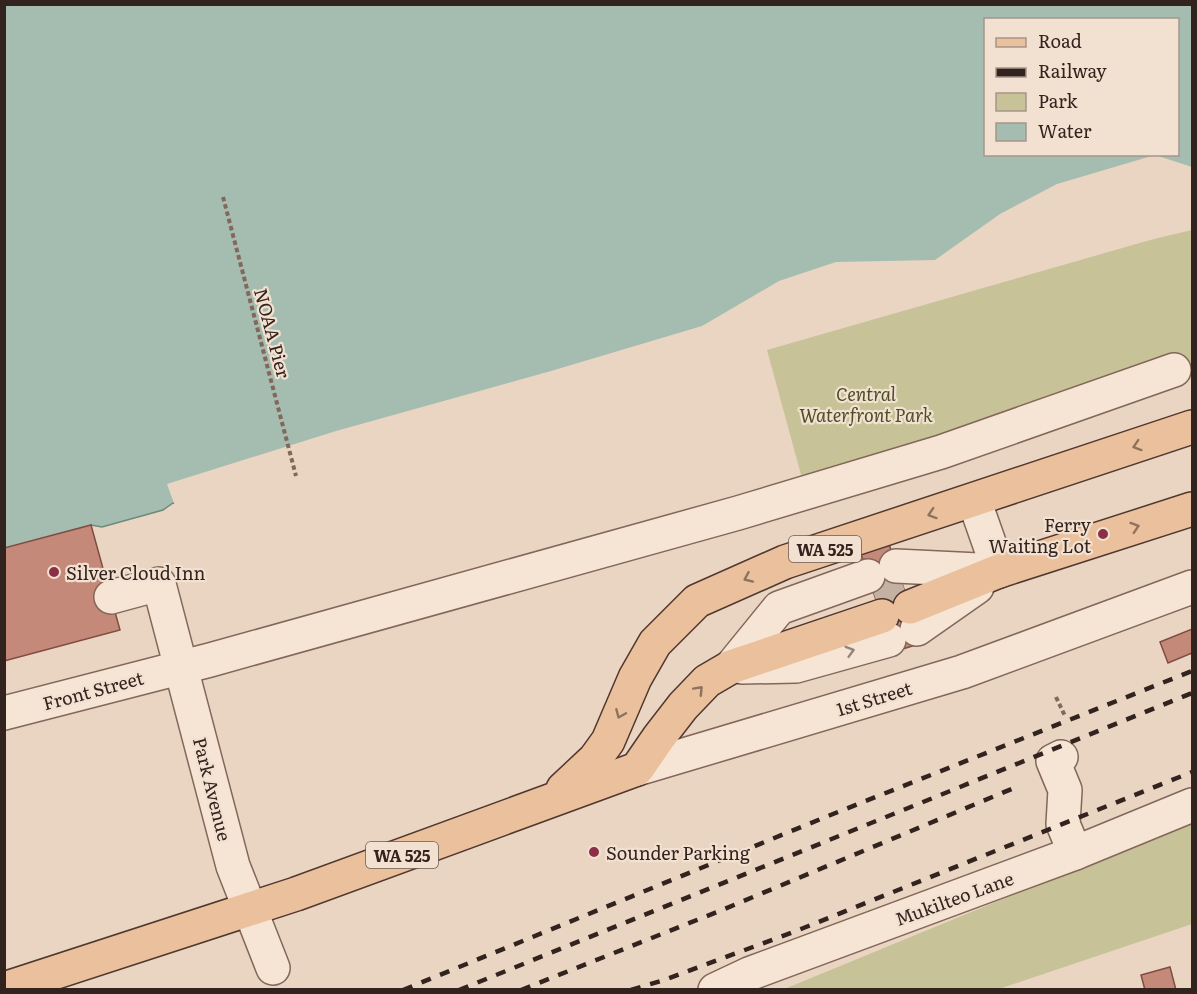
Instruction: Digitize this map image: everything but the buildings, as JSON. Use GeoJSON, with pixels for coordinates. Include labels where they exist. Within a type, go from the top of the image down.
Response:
{"type":"FeatureCollection","features":[{"type":"Feature","properties":{"kind":"main road","name":"WA 525"},"geometry":{"type":"LineString","coordinates":[[4,989],[250,910],[553,799],[595,759],[609,741],[635,678],[656,643],[697,601],[785,562],[1192,427]]}},
{"type":"Feature","properties":{"kind":"main road"},"geometry":{"type":"LineString","coordinates":[[637,769],[683,706],[706,681],[731,667],[892,602],[999,571],[1192,509]]}},
{"type":"Feature","properties":{"kind":"main road","name":"1st Street"},"geometry":{"type":"LineString","coordinates":[[553,799],[637,769]]}},
{"type":"Feature","properties":{"kind":"street","name":"Front Street"},"geometry":{"type":"LineString","coordinates":[[26,716],[118,696],[181,667],[727,516],[940,452],[1174,370]]}},
{"type":"Feature","properties":{"kind":"street"},"geometry":{"type":"LineString","coordinates":[[892,602],[999,571],[974,500]]}},
{"type":"Feature","properties":{"kind":"street","name":"Park Avenue"},"geometry":{"type":"LineString","coordinates":[[111,597],[159,584],[233,866],[273,968]]}},
{"type":"Feature","properties":{"kind":"street","name":"1st Street"},"geometry":{"type":"LineString","coordinates":[[637,769],[962,672],[1192,587]]}},
{"type":"Feature","properties":{"kind":"street"},"geometry":{"type":"LineString","coordinates":[[1061,757],[1053,761],[1065,790],[1063,824],[1075,853]]}},
{"type":"Feature","properties":{"kind":"street","name":"Mukilteo Lane"},"geometry":{"type":"LineString","coordinates":[[715,990],[749,974],[1075,853],[1192,806]]}},
{"type":"Feature","properties":{"kind":"path","name":"NOAA Pier"},"geometry":{"type":"LineString","coordinates":[[223,196],[296,476]]}},
{"type":"Feature","properties":{"kind":"path"},"geometry":{"type":"LineString","coordinates":[[1056,697],[1065,716]]}},
{"type":"Feature","properties":{"kind":"green space","name":"Central Waterfront Park"},"geometry":{"type":"Polygon","coordinates":[[[1192,228],[1192,379],[809,504],[767,350],[1192,228]]]}},
{"type":"Feature","properties":{"kind":"green space"},"geometry":{"type":"Polygon","coordinates":[[[1192,821],[1192,924],[999,989],[782,990],[1192,821]]]}},
{"type":"Feature","properties":{"kind":"water"},"geometry":{"type":"Polygon","coordinates":[[[4,5],[1192,5],[1192,227],[551,378],[302,448],[181,504],[173,503],[163,510],[102,527],[91,525],[5,565],[4,5]]]}},
{"type":"Feature","properties":{"kind":"pier"},"geometry":{"type":"Polygon","coordinates":[[[1152,156],[1192,167],[1192,230],[552,381],[303,451],[180,507],[175,506],[167,484],[336,431],[702,326],[779,281],[836,262],[935,260],[1000,214],[1057,184],[1152,156]]]}},
{"type":"Feature","properties":{"kind":"tunnel"},"geometry":{"type":"LineString","coordinates":[[874,594],[903,585]]}},
{"type":"Feature","properties":{"kind":"railway"},"geometry":{"type":"LineString","coordinates":[[403,990],[833,814],[1192,671]]}},
{"type":"Feature","properties":{"kind":"railway"},"geometry":{"type":"LineString","coordinates":[[459,990],[1192,693]]}},
{"type":"Feature","properties":{"kind":"railway"},"geometry":{"type":"LineString","coordinates":[[631,990],[796,931],[1192,772]]}},
{"type":"Feature","properties":{"kind":"railway"},"geometry":{"type":"LineString","coordinates":[[521,990],[722,910],[1014,788]]}},
{"type":"Feature","properties":{"kind":"place","name":"Ferry Waiting Lot"},"geometry":{"type":"Point","coordinates":[1103,534]}},
{"type":"Feature","properties":{"kind":"place","name":"Silver Cloud Inn"},"geometry":{"type":"Point","coordinates":[54,572]}},
{"type":"Feature","properties":{"kind":"place","name":"Sounder Parking"},"geometry":{"type":"Point","coordinates":[594,852]}}]}
